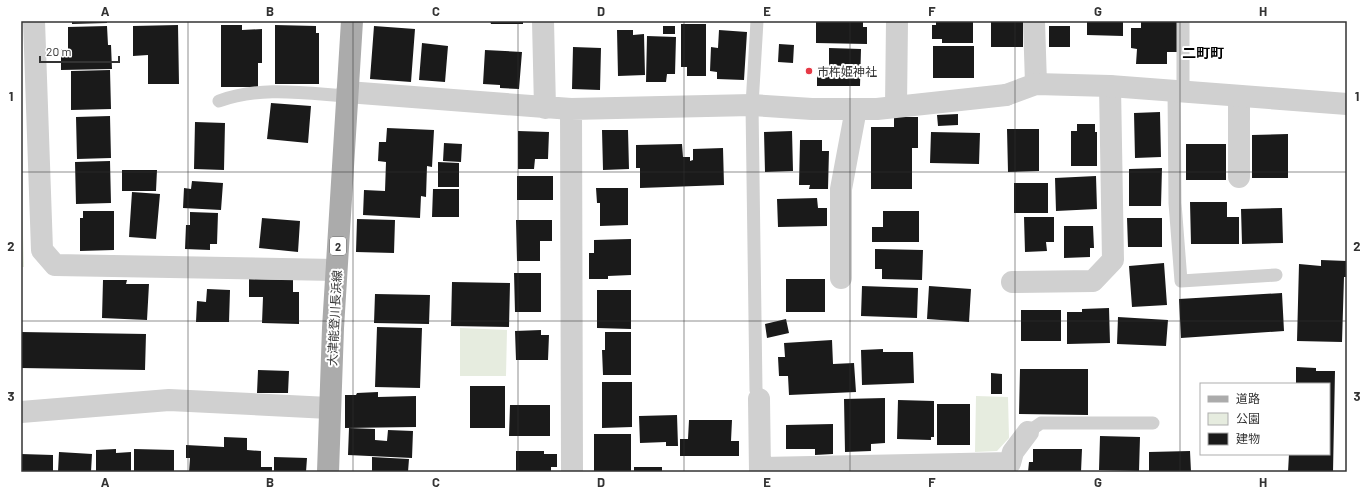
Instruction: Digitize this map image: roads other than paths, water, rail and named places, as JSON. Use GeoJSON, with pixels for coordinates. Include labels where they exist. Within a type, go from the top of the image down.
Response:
{"type":"FeatureCollection","features":[{"type":"Feature","properties":{"kind":"main road","name":"大津能登川長浜線"},"geometry":{"type":"LineString","coordinates":[[328,472],[329,408],[336,270],[352,21]]}},
{"type":"Feature","properties":{"kind":"street"},"geometry":{"type":"LineString","coordinates":[[34,21],[29,131],[42,250],[55,265],[336,270]]}},
{"type":"Feature","properties":{"kind":"street"},"geometry":{"type":"LineString","coordinates":[[543,21],[545,108]]}},
{"type":"Feature","properties":{"kind":"street"},"geometry":{"type":"LineString","coordinates":[[896,106],[897,21]]}},
{"type":"Feature","properties":{"kind":"street"},"geometry":{"type":"LineString","coordinates":[[1034,21],[1036,84]]}},
{"type":"Feature","properties":{"kind":"street"},"geometry":{"type":"LineString","coordinates":[[347,94],[571,109],[752,105],[812,109],[856,109],[1006,95],[1036,84],[1110,86],[1347,104]]}},
{"type":"Feature","properties":{"kind":"street"},"geometry":{"type":"LineString","coordinates":[[1012,282],[1093,281],[1113,260],[1110,86]]}},
{"type":"Feature","properties":{"kind":"street"},"geometry":{"type":"LineString","coordinates":[[1239,96],[1239,177]]}},
{"type":"Feature","properties":{"kind":"street"},"geometry":{"type":"LineString","coordinates":[[571,109],[572,472]]}},
{"type":"Feature","properties":{"kind":"street"},"geometry":{"type":"LineString","coordinates":[[841,278],[841,189],[856,109]]}},
{"type":"Feature","properties":{"kind":"street"},"geometry":{"type":"LineString","coordinates":[[21,412],[169,400],[329,408]]}},
{"type":"Feature","properties":{"kind":"street"},"geometry":{"type":"LineString","coordinates":[[758,400],[760,470],[1012,467],[1013,452],[1028,432]]}},
{"type":"Feature","properties":{"kind":"lane"},"geometry":{"type":"LineString","coordinates":[[757,21],[752,105],[756,390],[758,400]]}},
{"type":"Feature","properties":{"kind":"lane"},"geometry":{"type":"LineString","coordinates":[[1184,21],[1178,91],[1175,203],[1181,281],[1276,275]]}},
{"type":"Feature","properties":{"kind":"lane"},"geometry":{"type":"LineString","coordinates":[[219,101],[236,94],[265,91],[347,94]]}},
{"type":"Feature","properties":{"kind":"lane"},"geometry":{"type":"LineString","coordinates":[[1028,432],[1041,423],[1153,423]]}},
{"type":"Feature","properties":{"kind":"place","name":"市杵姫神社"},"geometry":{"type":"Point","coordinates":[809,71]}},
{"type":"Feature","properties":{"kind":"district","name":"二町町"},"geometry":{"type":"Point","coordinates":[1203,52]}}]}
